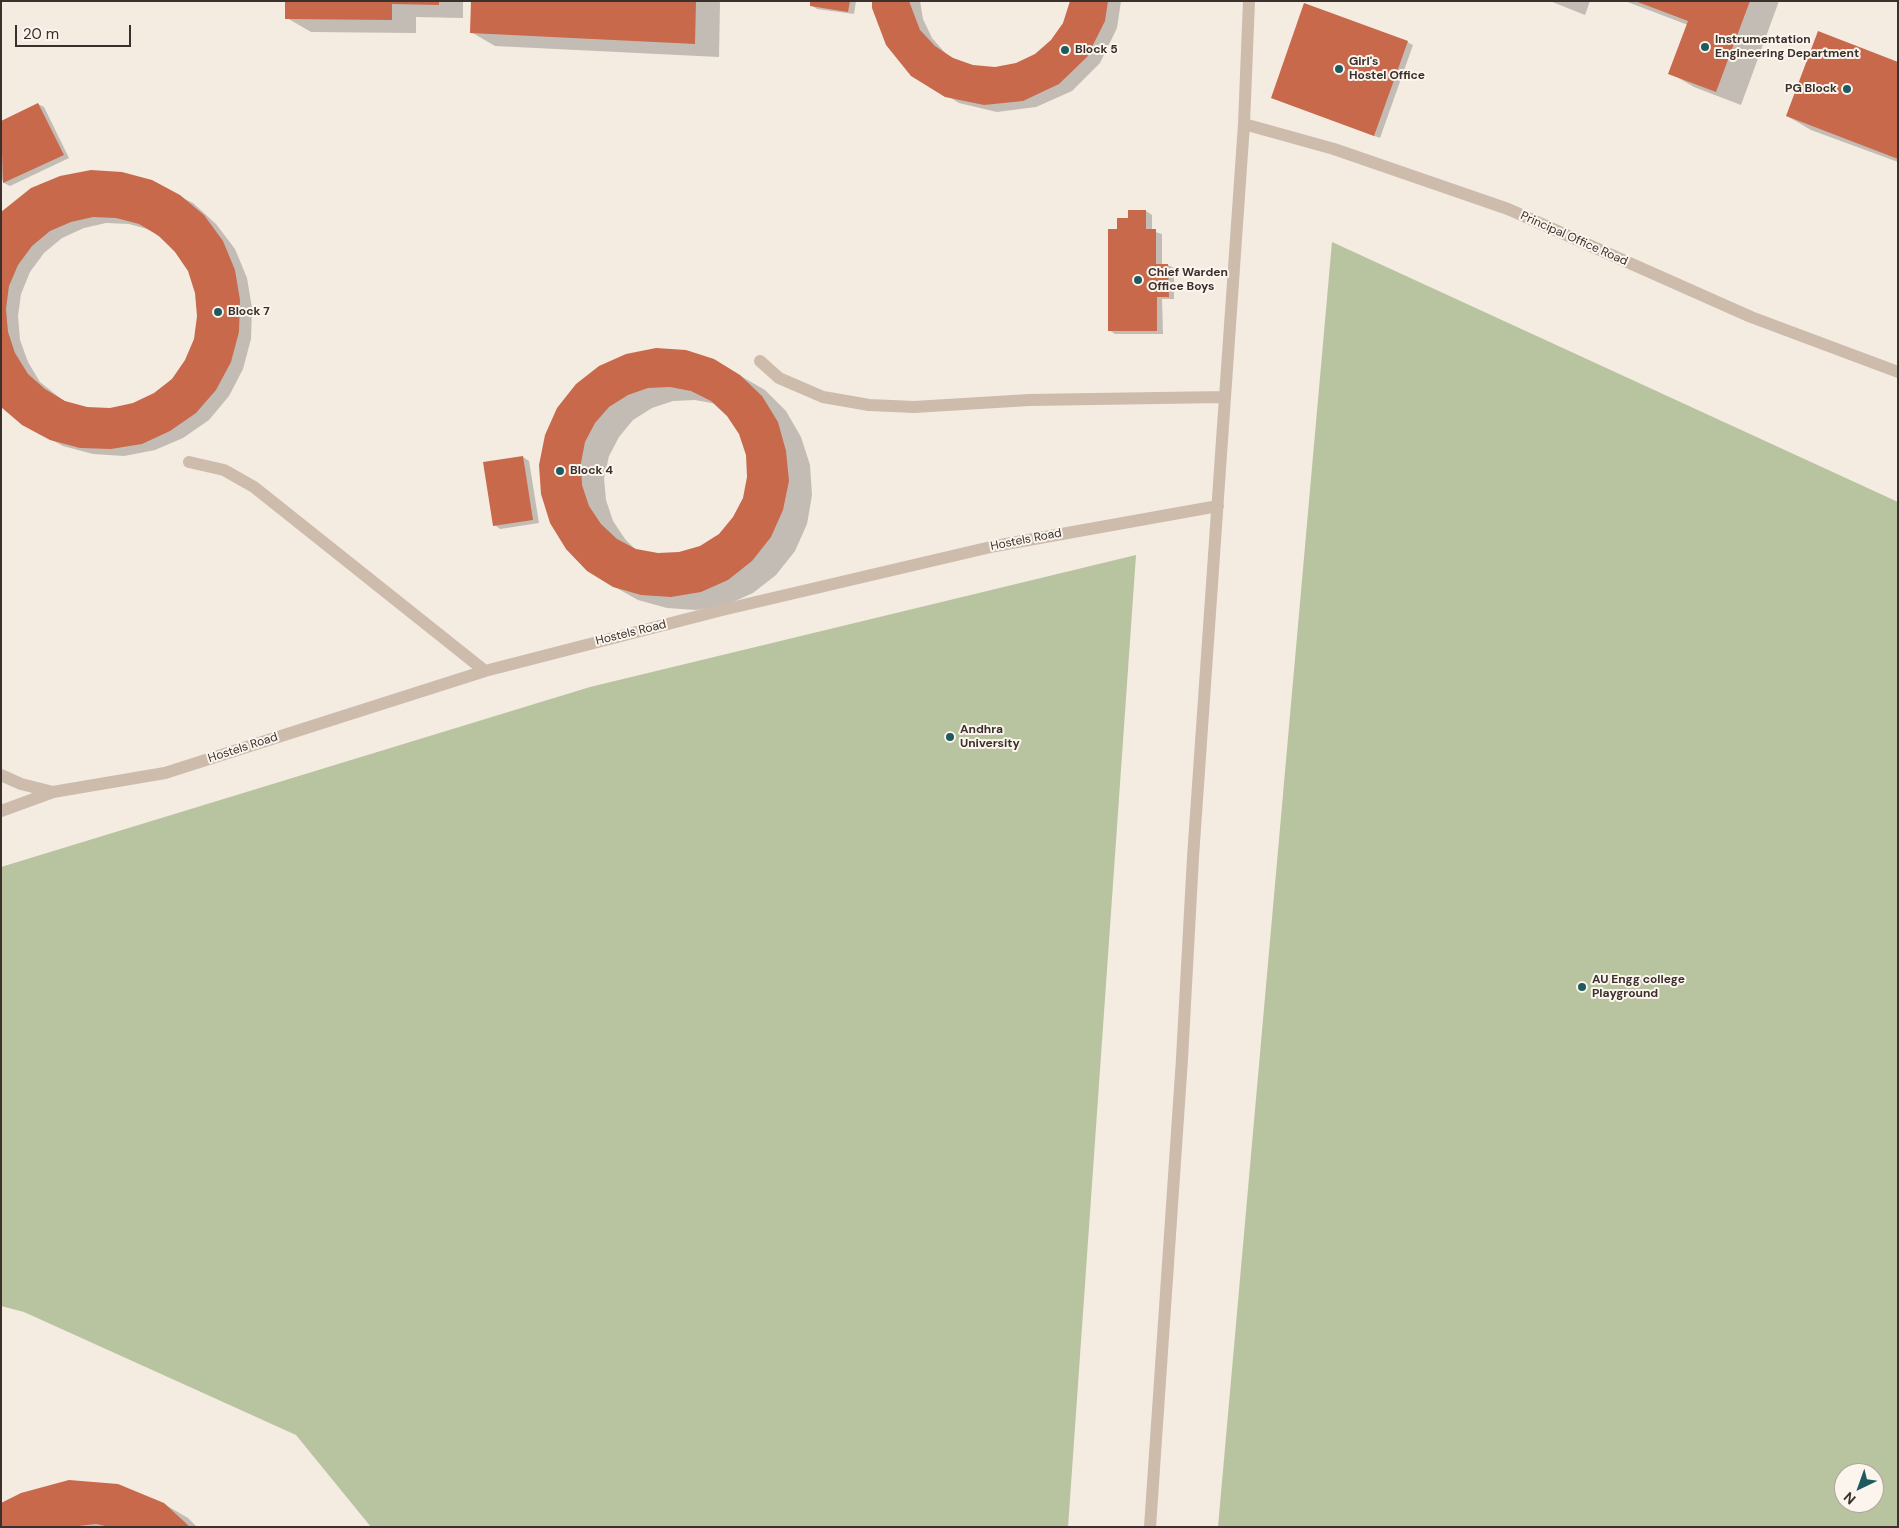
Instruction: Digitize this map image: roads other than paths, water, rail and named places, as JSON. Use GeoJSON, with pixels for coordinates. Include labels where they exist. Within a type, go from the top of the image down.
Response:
{"type":"FeatureCollection","features":[{"type":"Feature","properties":{"kind":"street"},"geometry":{"type":"LineString","coordinates":[[1150,1527],[1181,1068],[1193,857],[1244,124],[1249,1]]}},
{"type":"Feature","properties":{"kind":"street","name":"Principal Office Road"},"geometry":{"type":"LineString","coordinates":[[1244,124],[1334,149],[1508,209],[1751,317],[1898,372]]}},
{"type":"Feature","properties":{"kind":"street"},"geometry":{"type":"LineString","coordinates":[[760,361],[779,378],[823,397],[869,405],[914,408],[1029,400],[1224,397]]}},
{"type":"Feature","properties":{"kind":"street"},"geometry":{"type":"LineString","coordinates":[[189,462],[224,470],[254,486],[485,671]]}},
{"type":"Feature","properties":{"kind":"street","name":"Hostels Road"},"geometry":{"type":"LineString","coordinates":[[1,811],[53,792],[165,773],[485,671],[722,610],[995,546],[1218,506]]}},
{"type":"Feature","properties":{"kind":"street","name":"Hostels Road"},"geometry":{"type":"LineString","coordinates":[[1,775],[21,784],[53,792]]}},
{"type":"Feature","properties":{"kind":"place","name":"Instrumentation Engineering Department"},"geometry":{"type":"Point","coordinates":[1705,47]}},
{"type":"Feature","properties":{"kind":"place","name":"Block 5"},"geometry":{"type":"Point","coordinates":[1065,50]}},
{"type":"Feature","properties":{"kind":"place","name":"Girl's Hostel Office"},"geometry":{"type":"Point","coordinates":[1339,69]}},
{"type":"Feature","properties":{"kind":"place","name":"PG Block"},"geometry":{"type":"Point","coordinates":[1847,89]}},
{"type":"Feature","properties":{"kind":"place","name":"Chief Warden Office Boys"},"geometry":{"type":"Point","coordinates":[1138,280]}},
{"type":"Feature","properties":{"kind":"place","name":"Block 7"},"geometry":{"type":"Point","coordinates":[218,312]}},
{"type":"Feature","properties":{"kind":"place","name":"Block 4"},"geometry":{"type":"Point","coordinates":[560,471]}},
{"type":"Feature","properties":{"kind":"place","name":"Andhra University"},"geometry":{"type":"Point","coordinates":[950,737]}},
{"type":"Feature","properties":{"kind":"place","name":"AU Engg college Playground"},"geometry":{"type":"Point","coordinates":[1582,987]}}]}
